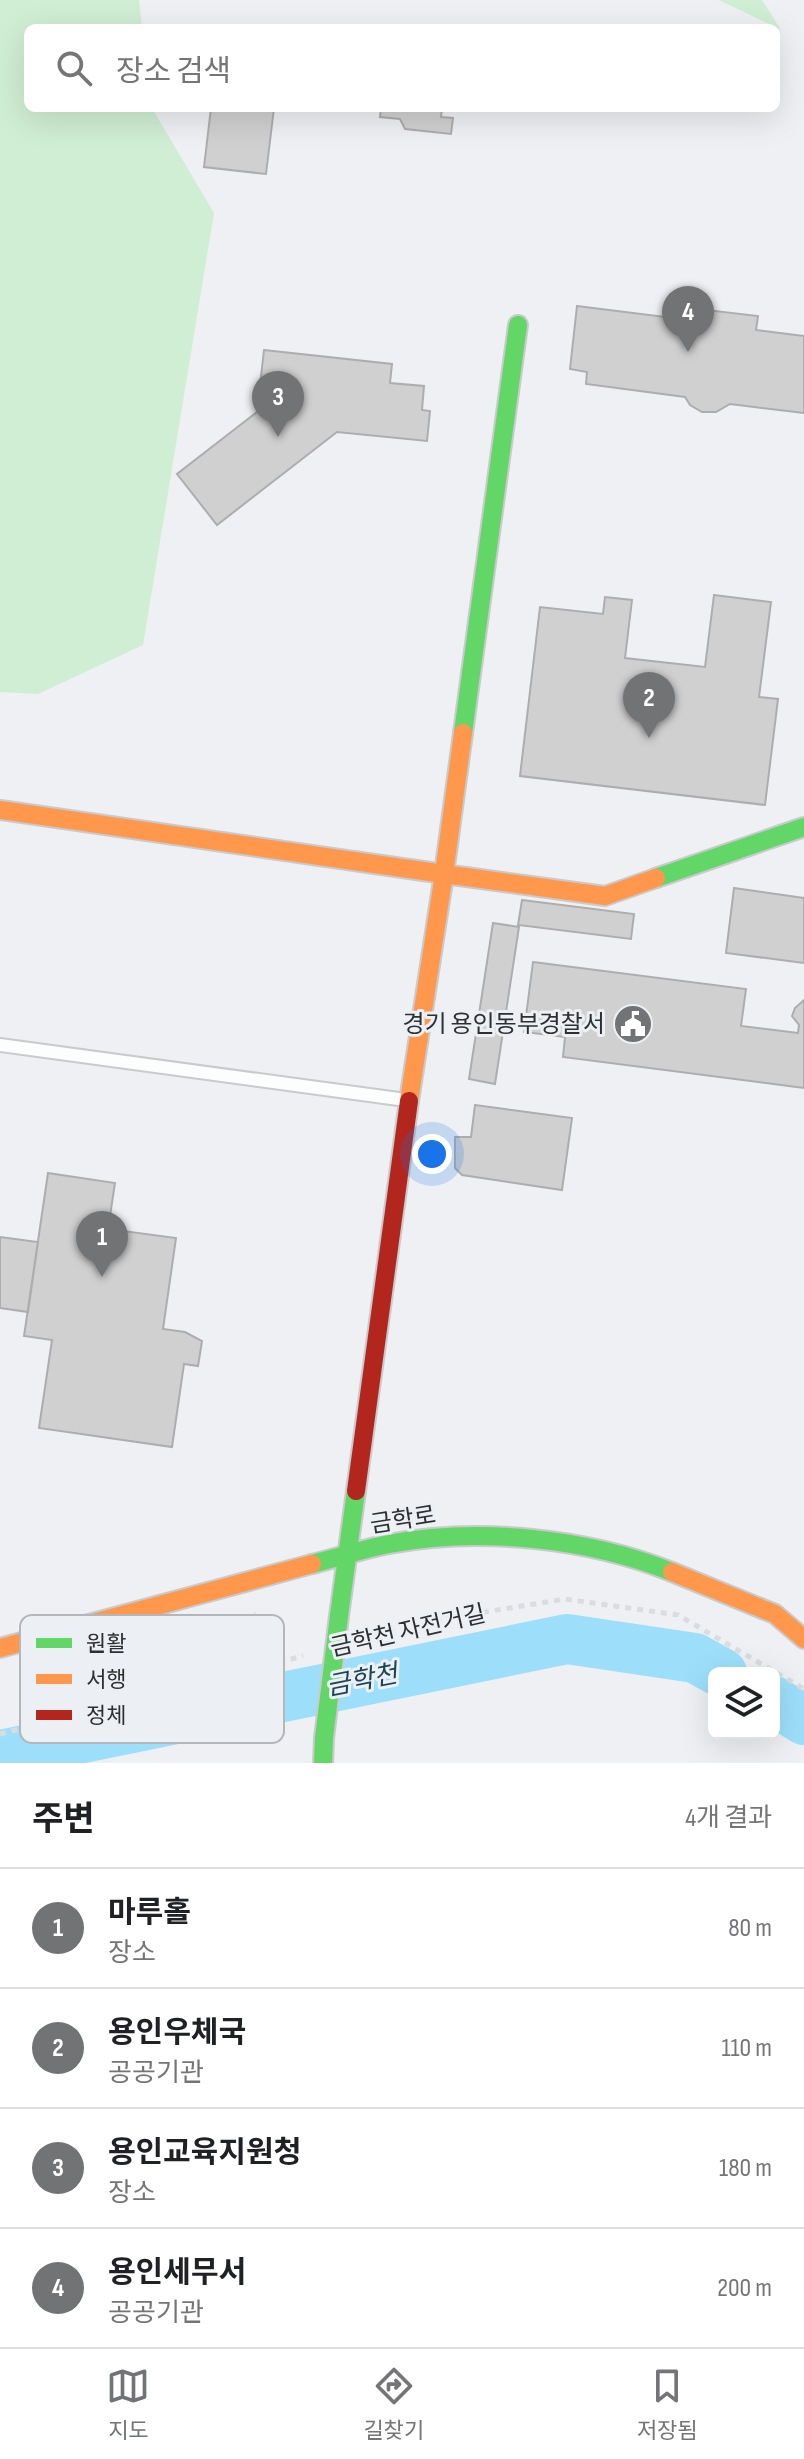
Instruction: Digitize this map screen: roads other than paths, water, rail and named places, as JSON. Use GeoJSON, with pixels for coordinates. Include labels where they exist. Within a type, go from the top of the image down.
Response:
{"type":"FeatureCollection","features":[{"type":"Feature","properties":{"kind":"street"},"geometry":{"type":"LineString","coordinates":[[323,1763],[347,1555],[518,325]]}},
{"type":"Feature","properties":{"kind":"street"},"geometry":{"type":"LineString","coordinates":[[0,810],[605,896],[804,827]]}},
{"type":"Feature","properties":{"kind":"street","name":"금학로"},"geometry":{"type":"LineString","coordinates":[[123,1615],[388,1544],[473,1536],[568,1543],[653,1565],[775,1614],[804,1639]]}},
{"type":"Feature","properties":{"kind":"street","name":"금학로"},"geometry":{"type":"LineString","coordinates":[[0,1648],[20,1643]]}},
{"type":"Feature","properties":{"kind":"lane"},"geometry":{"type":"LineString","coordinates":[[0,1045],[409,1100]]}},
{"type":"Feature","properties":{"kind":"waterway","name":"금학천"},"geometry":{"type":"LineString","coordinates":[[284,1697],[567,1639],[695,1658],[711,1667]]}},
{"type":"Feature","properties":{"kind":"waterway","name":"금학천"},"geometry":{"type":"LineString","coordinates":[[780,1705],[804,1720]]}},
{"type":"Feature","properties":{"kind":"waterway","name":"금학천"},"geometry":{"type":"LineString","coordinates":[[0,1755],[59,1743]]}},
{"type":"Feature","properties":{"kind":"place","name":"용인세무서"},"geometry":{"type":"Point","coordinates":[688,352]}},
{"type":"Feature","properties":{"kind":"place","name":"용인교육지원청"},"geometry":{"type":"Point","coordinates":[278,437]}},
{"type":"Feature","properties":{"kind":"place","name":"용인우체국"},"geometry":{"type":"Point","coordinates":[649,738]}},
{"type":"Feature","properties":{"kind":"place","name":"경기 용인동부경찰서"},"geometry":{"type":"Point","coordinates":[633,1024]}},
{"type":"Feature","properties":{"kind":"place","name":"마루홀"},"geometry":{"type":"Point","coordinates":[102,1277]}}]}
